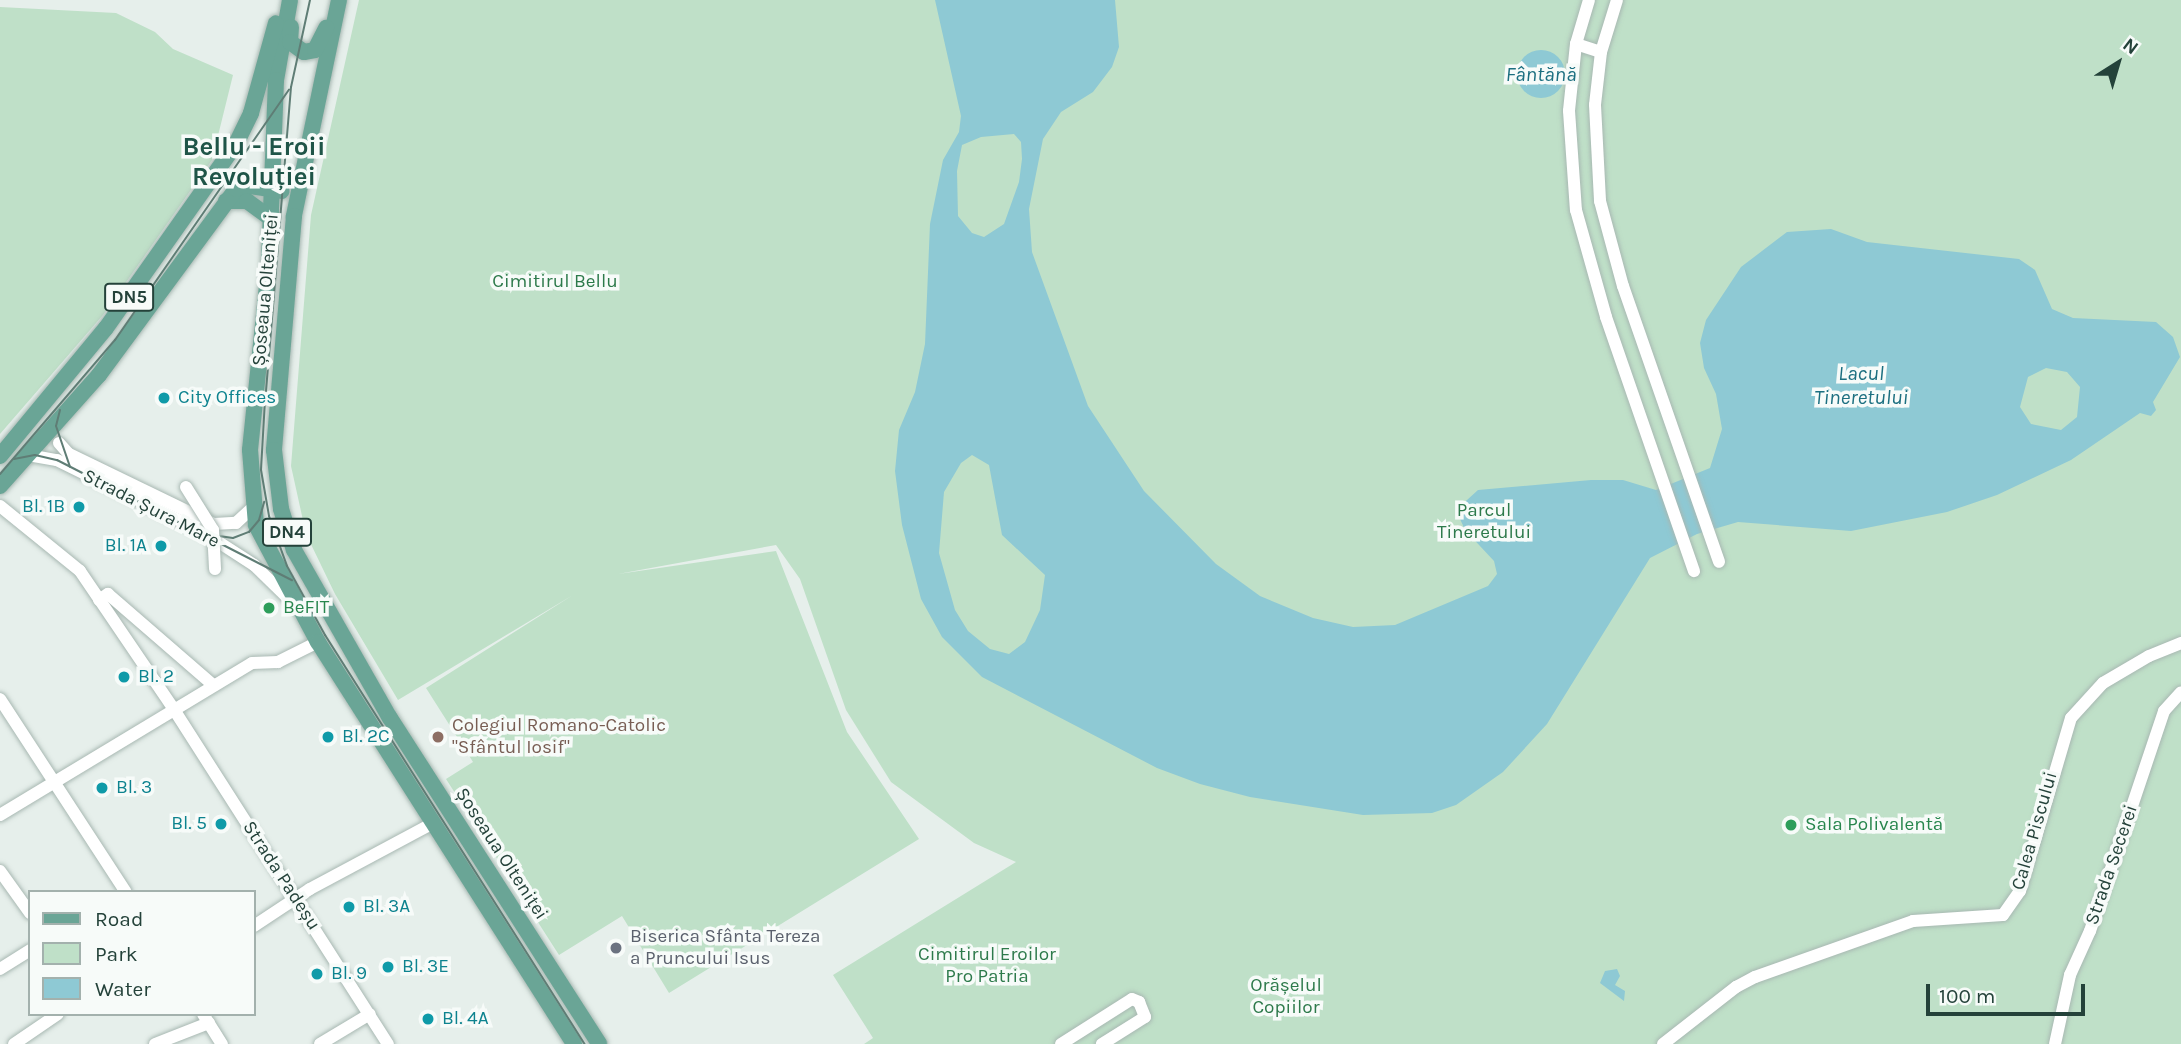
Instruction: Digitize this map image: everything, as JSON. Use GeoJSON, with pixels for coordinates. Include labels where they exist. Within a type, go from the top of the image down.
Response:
{"type":"FeatureCollection","features":[{"type":"Feature","properties":{"kind":"main road","name":"DN5"},"geometry":{"type":"LineString","coordinates":[[0,456],[100,337],[236,144],[258,92],[282,0]]}},
{"type":"Feature","properties":{"kind":"main road","name":"Șoseaua Olteniței"},"geometry":{"type":"LineString","coordinates":[[290,0],[276,80],[272,219],[250,450],[253,507],[265,547],[297,607],[431,824],[574,1044]]}},
{"type":"Feature","properties":{"kind":"main road"},"geometry":{"type":"LineString","coordinates":[[295,0],[290,42],[304,52],[320,45],[337,0]]}},
{"type":"Feature","properties":{"kind":"main road","name":"Șoseaua Olteniței"},"geometry":{"type":"LineString","coordinates":[[337,0],[297,193],[273,458],[287,530],[314,588],[390,718],[599,1044]]}},
{"type":"Feature","properties":{"kind":"main road","name":"DN5"},"geometry":{"type":"LineString","coordinates":[[0,486],[56,426],[125,342],[226,201],[244,185],[297,193]]}},
{"type":"Feature","properties":{"kind":"main road"},"geometry":{"type":"LineString","coordinates":[[226,201],[247,201],[272,219]]}},
{"type":"Feature","properties":{"kind":"street"},"geometry":{"type":"LineString","coordinates":[[1589,0],[1576,44],[1569,111],[1576,210],[1606,317],[1694,571]]}},
{"type":"Feature","properties":{"kind":"street"},"geometry":{"type":"LineString","coordinates":[[1617,0],[1601,52],[1595,105],[1601,201],[1631,309],[1719,562]]}},
{"type":"Feature","properties":{"kind":"street"},"geometry":{"type":"LineString","coordinates":[[1576,44],[1601,52]]}},
{"type":"Feature","properties":{"kind":"street"},"geometry":{"type":"LineString","coordinates":[[1606,317],[1631,309]]}},
{"type":"Feature","properties":{"kind":"street"},"geometry":{"type":"LineString","coordinates":[[56,426],[59,443],[70,467]]}},
{"type":"Feature","properties":{"kind":"street"},"geometry":{"type":"LineString","coordinates":[[1650,445],[1675,436]]}},
{"type":"Feature","properties":{"kind":"street","name":"Strada Șura Mare"},"geometry":{"type":"LineString","coordinates":[[59,443],[69,454],[214,524],[236,523],[253,507]]}},
{"type":"Feature","properties":{"kind":"street","name":"Strada Șura Mare"},"geometry":{"type":"LineString","coordinates":[[28,456],[47,457],[203,532],[266,575],[297,607]]}},
{"type":"Feature","properties":{"kind":"street"},"geometry":{"type":"LineString","coordinates":[[187,487],[213,530],[215,569]]}},
{"type":"Feature","properties":{"kind":"street","name":"Strada Padeșu"},"geometry":{"type":"LineString","coordinates":[[0,506],[80,571],[173,708],[388,1044]]}},
{"type":"Feature","properties":{"kind":"street"},"geometry":{"type":"LineString","coordinates":[[99,600],[108,594],[213,685]]}},
{"type":"Feature","properties":{"kind":"street"},"geometry":{"type":"LineString","coordinates":[[0,815],[173,708],[252,663],[278,662],[318,642]]}},
{"type":"Feature","properties":{"kind":"street","name":"Calea Piscului"},"geometry":{"type":"LineString","coordinates":[[1663,1044],[1735,987],[1755,977],[1913,921],[2003,915],[2020,891],[2071,718],[2103,683],[2141,659],[2181,643]]}},
{"type":"Feature","properties":{"kind":"street","name":"Strada Secerei"},"geometry":{"type":"LineString","coordinates":[[2055,1044],[2070,975],[2090,931],[2164,711],[2181,692]]}},
{"type":"Feature","properties":{"kind":"street"},"geometry":{"type":"LineString","coordinates":[[0,699],[125,890]]}},
{"type":"Feature","properties":{"kind":"street"},"geometry":{"type":"LineString","coordinates":[[256,925],[295,899],[431,824]]}},
{"type":"Feature","properties":{"kind":"street"},"geometry":{"type":"LineString","coordinates":[[0,871],[28,910]]}},
{"type":"Feature","properties":{"kind":"street"},"geometry":{"type":"LineString","coordinates":[[0,969],[28,951]]}},
{"type":"Feature","properties":{"kind":"street"},"geometry":{"type":"LineString","coordinates":[[1061,1044],[1132,999],[1139,1002],[1145,1017],[1102,1044]]}},
{"type":"Feature","properties":{"kind":"street"},"geometry":{"type":"LineString","coordinates":[[320,1044],[370,1014]]}},
{"type":"Feature","properties":{"kind":"street"},"geometry":{"type":"LineString","coordinates":[[14,1044],[55,1016]]}},
{"type":"Feature","properties":{"kind":"street"},"geometry":{"type":"LineString","coordinates":[[155,1044],[206,1019],[222,1044]]}},
{"type":"Feature","properties":{"kind":"green space","name":"Parcul Tineretului"},"geometry":{"type":"Polygon","coordinates":[[[359,0],[2181,0],[2181,1044],[864,1044],[873,1038],[833,975],[1016,862],[974,843],[891,782],[846,710],[800,579],[776,545],[618,574],[776,551],[847,732],[919,839],[669,993],[622,916],[559,955],[446,779],[473,762],[426,688],[573,595],[398,700],[335,594],[306,534],[291,466],[311,215],[359,0]]]}},
{"type":"Feature","properties":{"kind":"green space"},"geometry":{"type":"Polygon","coordinates":[[[0,7],[116,13],[155,32],[173,49],[233,75],[212,160],[103,315],[0,434],[0,7]]]}},
{"type":"Feature","properties":{"kind":"water","name":"Lacul Tineretului"},"geometry":{"type":"Polygon","coordinates":[[[935,0],[1115,0],[1119,47],[1112,67],[1093,92],[1061,112],[1043,139],[1029,209],[1032,252],[1088,406],[1144,491],[1216,564],[1260,596],[1313,618],[1353,627],[1395,625],[1488,586],[1497,574],[1494,561],[1465,530],[1456,510],[1478,490],[1591,480],[1623,480],[1656,490],[1710,468],[1722,429],[1716,394],[1704,368],[1700,343],[1706,320],[1741,267],[1787,232],[1831,229],[1867,242],[2019,259],[2035,270],[2052,309],[2073,318],[2156,322],[2173,337],[2180,357],[2153,402],[2156,410],[2151,416],[2140,413],[2071,460],[1997,495],[1947,512],[1851,531],[1738,522],[1697,534],[1650,558],[1547,724],[1503,772],[1456,805],[1432,813],[1363,815],[1250,797],[1200,784],[1157,768],[982,677],[942,637],[921,599],[902,525],[895,471],[899,430],[915,392],[925,344],[930,224],[943,160],[959,132],[961,116],[935,0]],[[1014,134],[981,137],[962,145],[957,171],[958,216],[972,233],[984,237],[1004,224],[1019,182],[1022,159],[1021,142],[1014,134]],[[2046,368],[2028,377],[2020,407],[2031,424],[2061,430],[2077,417],[2080,387],[2067,372],[2046,368]],[[972,455],[961,463],[944,492],[939,553],[955,610],[968,631],[990,649],[1009,654],[1025,642],[1040,610],[1045,575],[1002,535],[989,465],[972,455]]]}},
{"type":"Feature","properties":{"kind":"water","name":"Fântănă"},"geometry":{"type":"Polygon","coordinates":[[[1541,50],[1558,57],[1565,74],[1558,91],[1541,98],[1524,91],[1517,74],[1524,57],[1541,50]]]}},
{"type":"Feature","properties":{"kind":"water"},"geometry":{"type":"Polygon","coordinates":[[[1617,969],[1620,976],[1615,985],[1625,991],[1624,1001],[1600,983],[1605,971],[1617,969]]]}},
{"type":"Feature","properties":{"kind":"tram line"},"geometry":{"type":"LineString","coordinates":[[310,0],[291,87],[265,400],[261,470],[269,516],[287,566],[325,635],[585,1044]]}},
{"type":"Feature","properties":{"kind":"tram line"},"geometry":{"type":"LineString","coordinates":[[0,474],[115,340],[289,90]]}},
{"type":"Feature","properties":{"kind":"tram line"},"geometry":{"type":"LineString","coordinates":[[60,410],[56,426],[70,467]]}},
{"type":"Feature","properties":{"kind":"tram line"},"geometry":{"type":"LineString","coordinates":[[14,459],[35,455],[57,460],[292,580]]}},
{"type":"Feature","properties":{"kind":"tram line"},"geometry":{"type":"LineString","coordinates":[[219,536],[233,538],[249,532],[259,520],[264,502]]}},
{"type":"Feature","properties":{"kind":"place","name":"City Offices"},"geometry":{"type":"Point","coordinates":[164,398]}},
{"type":"Feature","properties":{"kind":"place","name":"Bl. 1B"},"geometry":{"type":"Point","coordinates":[79,507]}},
{"type":"Feature","properties":{"kind":"place","name":"Bl. 1A"},"geometry":{"type":"Point","coordinates":[161,546]}},
{"type":"Feature","properties":{"kind":"place","name":"BeFIT"},"geometry":{"type":"Point","coordinates":[269,608]}},
{"type":"Feature","properties":{"kind":"place","name":"Bl. 2"},"geometry":{"type":"Point","coordinates":[124,677]}},
{"type":"Feature","properties":{"kind":"place","name":"Bl. 2C"},"geometry":{"type":"Point","coordinates":[328,737]}},
{"type":"Feature","properties":{"kind":"place","name":"Colegiul Romano-Catolic \"Sfântul Iosif\""},"geometry":{"type":"Point","coordinates":[438,737]}},
{"type":"Feature","properties":{"kind":"place","name":"Bl. 3"},"geometry":{"type":"Point","coordinates":[102,788]}},
{"type":"Feature","properties":{"kind":"place","name":"Bl. 5"},"geometry":{"type":"Point","coordinates":[221,824]}},
{"type":"Feature","properties":{"kind":"place","name":"Sala Polivalentă"},"geometry":{"type":"Point","coordinates":[1791,825]}},
{"type":"Feature","properties":{"kind":"place","name":"Bl. 3A"},"geometry":{"type":"Point","coordinates":[349,907]}},
{"type":"Feature","properties":{"kind":"place","name":"Biserica Sfânta Tereza a Pruncului Isus"},"geometry":{"type":"Point","coordinates":[616,948]}},
{"type":"Feature","properties":{"kind":"place","name":"Bl. 3E"},"geometry":{"type":"Point","coordinates":[388,967]}},
{"type":"Feature","properties":{"kind":"place","name":"Bl. 9"},"geometry":{"type":"Point","coordinates":[317,974]}},
{"type":"Feature","properties":{"kind":"place","name":"Bl. 4A"},"geometry":{"type":"Point","coordinates":[428,1019]}},
{"type":"Feature","properties":{"kind":"district","name":"Bellu - Eroii Revoluției"},"geometry":{"type":"Point","coordinates":[254,162]}},
{"type":"Feature","properties":{"kind":"park label","name":"Cimitirul Bellu"},"geometry":{"type":"Point","coordinates":[555,282]}},
{"type":"Feature","properties":{"kind":"park label","name":"Cimitirul Eroilor Pro Patria"},"geometry":{"type":"Point","coordinates":[987,966]}},
{"type":"Feature","properties":{"kind":"park label","name":"Orășelul Copiilor"},"geometry":{"type":"Point","coordinates":[1286,997]}}]}
